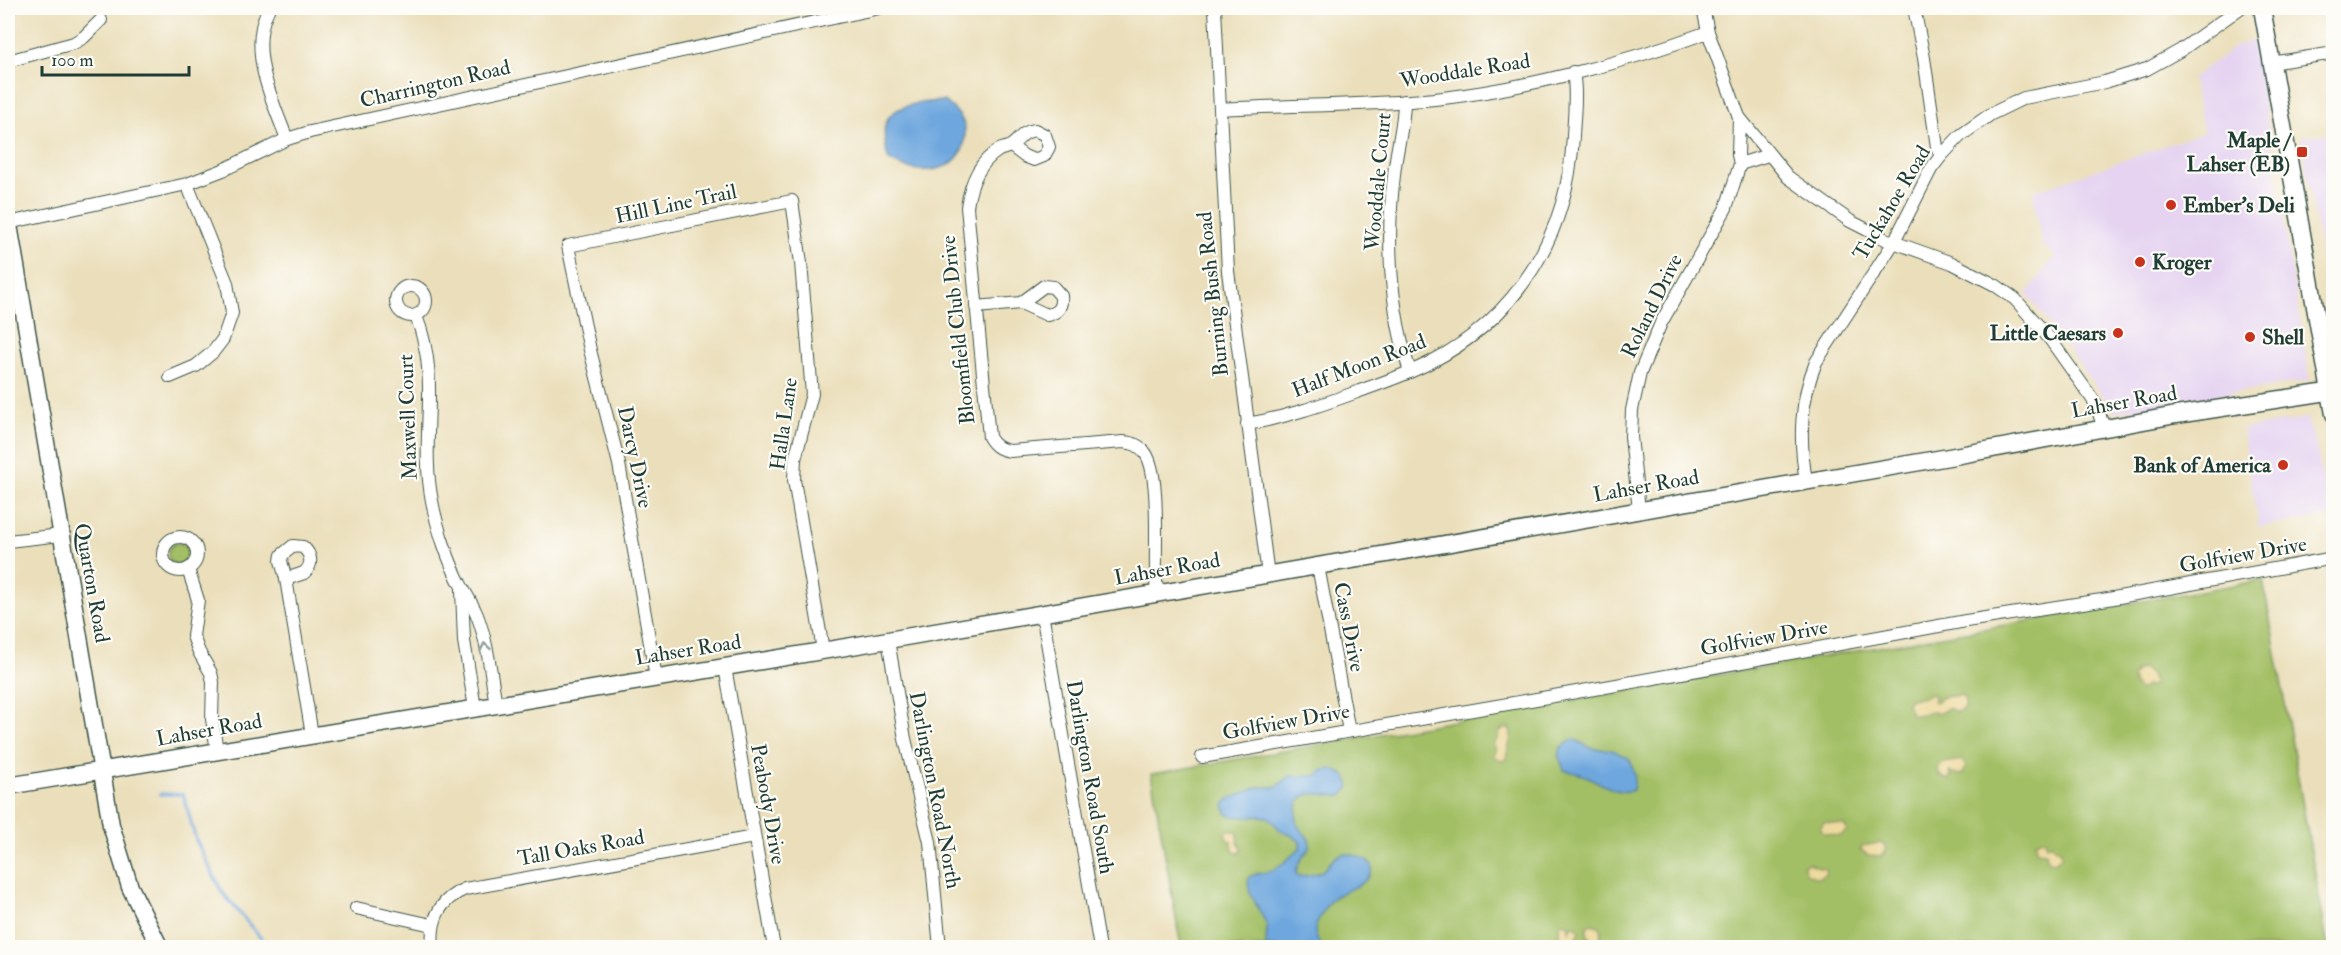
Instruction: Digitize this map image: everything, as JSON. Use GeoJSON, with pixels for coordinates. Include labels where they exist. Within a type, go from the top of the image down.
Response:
{"type":"FeatureCollection","features":[{"type":"Feature","properties":{"kind":"street"},"geometry":{"type":"LineString","coordinates":[[269,8],[262,25],[261,57],[287,139]]}},
{"type":"Feature","properties":{"kind":"street","name":"Charrington Road"},"geometry":{"type":"LineString","coordinates":[[8,221],[187,184],[231,167],[287,139],[310,132],[879,8]]}},
{"type":"Feature","properties":{"kind":"street","name":"Burning Bush Road"},"geometry":{"type":"LineString","coordinates":[[1215,8],[1227,261],[1268,575]]}},
{"type":"Feature","properties":{"kind":"street"},"geometry":{"type":"LineString","coordinates":[[1703,8],[1708,32],[1739,117],[1788,177],[1850,221],[1894,242],[1952,263],[1995,285],[2015,299],[2050,339],[2096,404],[2104,429]]}},
{"type":"Feature","properties":{"kind":"street"},"geometry":{"type":"LineString","coordinates":[[1914,8],[1937,147],[1941,156]]}},
{"type":"Feature","properties":{"kind":"street","name":"Tuckahoe Road"},"geometry":{"type":"LineString","coordinates":[[1806,481],[1802,428],[1808,381],[1826,344],[1894,242],[1931,170],[1941,156],[1971,128],[2002,108],[2037,94],[2105,82],[2147,69],[2181,50],[2240,8]]}},
{"type":"Feature","properties":{"kind":"street"},"geometry":{"type":"LineString","coordinates":[[2262,8],[2332,391],[2334,414]]}},
{"type":"Feature","properties":{"kind":"street"},"geometry":{"type":"LineString","coordinates":[[8,61],[74,43],[84,37],[101,20]]}},
{"type":"Feature","properties":{"kind":"street","name":"Wooddale Road"},"geometry":{"type":"LineString","coordinates":[[1221,109],[1404,101],[1493,91],[1573,72],[1708,32]]}},
{"type":"Feature","properties":{"kind":"street"},"geometry":{"type":"LineString","coordinates":[[2271,63],[2334,53]]}},
{"type":"Feature","properties":{"kind":"street","name":"Half Moon Road"},"geometry":{"type":"LineString","coordinates":[[1247,424],[1327,403],[1410,372],[1463,342],[1487,322],[1516,292],[1541,254],[1560,213],[1569,178],[1575,88],[1573,72]]}},
{"type":"Feature","properties":{"kind":"street","name":"Wooddale Court"},"geometry":{"type":"LineString","coordinates":[[1404,101],[1394,174],[1390,247],[1396,315],[1410,372]]}},
{"type":"Feature","properties":{"kind":"street","name":"Roland Drive"},"geometry":{"type":"LineString","coordinates":[[1639,510],[1631,437],[1632,410],[1640,373],[1660,323],[1726,208],[1740,164],[1739,117]]}},
{"type":"Feature","properties":{"kind":"street","name":"Bloomfield Club Drive"},"geometry":{"type":"LineString","coordinates":[[1011,146],[997,151],[981,167],[969,195],[967,220],[988,430],[994,445],[1000,449],[1018,451],[1123,442],[1133,443],[1145,453],[1154,487],[1157,594]]}},
{"type":"Feature","properties":{"kind":"street"},"geometry":{"type":"LineString","coordinates":[[1740,164],[1768,155]]}},
{"type":"Feature","properties":{"kind":"street"},"geometry":{"type":"LineString","coordinates":[[170,377],[196,366],[213,352],[223,339],[231,313],[227,283],[187,184]]}},
{"type":"Feature","properties":{"kind":"street","name":"Hill Line Trail"},"geometry":{"type":"LineString","coordinates":[[568,246],[792,201]]}},
{"type":"Feature","properties":{"kind":"street","name":"Halla Lane"},"geometry":{"type":"LineString","coordinates":[[792,201],[801,263],[812,393],[795,459],[795,480],[823,651]]}},
{"type":"Feature","properties":{"kind":"street","name":"Quarton Road"},"geometry":{"type":"LineString","coordinates":[[8,221],[12,275],[61,535],[113,833],[121,862],[141,913],[160,948]]}},
{"type":"Feature","properties":{"kind":"street","name":"Darcy Drive"},"geometry":{"type":"LineString","coordinates":[[568,246],[590,350],[619,464],[656,678]]}},
{"type":"Feature","properties":{"kind":"street"},"geometry":{"type":"LineString","coordinates":[[976,307],[1021,303]]}},
{"type":"Feature","properties":{"kind":"street","name":"Maxwell Court"},"geometry":{"type":"LineString","coordinates":[[416,316],[428,354],[431,383],[427,450],[430,491],[436,520],[462,586],[478,618],[495,705]]}},
{"type":"Feature","properties":{"kind":"street","name":"Lahser Road"},"geometry":{"type":"LineString","coordinates":[[8,786],[888,640],[2176,415],[2332,391]]}},
{"type":"Feature","properties":{"kind":"street"},"geometry":{"type":"LineString","coordinates":[[8,541],[61,535]]}},
{"type":"Feature","properties":{"kind":"street","name":"Golfview Drive"},"geometry":{"type":"LineString","coordinates":[[1202,757],[2334,558]]}},
{"type":"Feature","properties":{"kind":"street","name":"Cass Drive"},"geometry":{"type":"LineString","coordinates":[[1318,566],[1349,731]]}},
{"type":"Feature","properties":{"kind":"street"},"geometry":{"type":"LineString","coordinates":[[188,569],[198,600],[193,636],[213,682],[212,719],[217,751]]}},
{"type":"Feature","properties":{"kind":"street"},"geometry":{"type":"LineString","coordinates":[[286,579],[312,735]]}},
{"type":"Feature","properties":{"kind":"street","name":"Maxwell Court"},"geometry":{"type":"LineString","coordinates":[[462,586],[464,641],[475,708]]}},
{"type":"Feature","properties":{"kind":"street","name":"Darlington Road South"},"geometry":{"type":"LineString","coordinates":[[1042,613],[1100,948]]}},
{"type":"Feature","properties":{"kind":"street","name":"Darlington Road North"},"geometry":{"type":"LineString","coordinates":[[888,640],[905,739],[931,852],[940,948]]}},
{"type":"Feature","properties":{"kind":"street","name":"Peabody Drive"},"geometry":{"type":"LineString","coordinates":[[725,667],[774,948]]}},
{"type":"Feature","properties":{"kind":"street","name":"Tall Oaks Road"},"geometry":{"type":"LineString","coordinates":[[432,925],[441,905],[448,898],[477,885],[754,837]]}},
{"type":"Feature","properties":{"kind":"street"},"geometry":{"type":"LineString","coordinates":[[356,908],[432,925],[433,948]]}},
{"type":"Feature","properties":{"kind":"shaded area"},"geometry":{"type":"Polygon","coordinates":[[[2254,40],[2310,380],[2115,412],[2027,294],[2055,256],[2042,244],[2033,192],[2204,132],[2192,78],[2236,46],[2254,40]]]}},
{"type":"Feature","properties":{"kind":"shaded area"},"geometry":{"type":"Polygon","coordinates":[[[2334,133],[2333,321],[2301,137],[2334,133]]]}},
{"type":"Feature","properties":{"kind":"shaded area"},"geometry":{"type":"Polygon","coordinates":[[[2307,418],[2317,450],[2330,516],[2259,527],[2242,429],[2307,418]]]}},
{"type":"Feature","properties":{"kind":"green space"},"geometry":{"type":"Polygon","coordinates":[[[179,543],[187,546],[190,554],[187,562],[179,565],[171,562],[168,554],[171,546],[179,543]]]}},
{"type":"Feature","properties":{"kind":"green space"},"geometry":{"type":"Polygon","coordinates":[[[2263,580],[2328,947],[1181,947],[1151,774],[2263,580]]]}},
{"type":"Feature","properties":{"kind":"sand"},"geometry":{"type":"Polygon","coordinates":[[[2142,668],[2151,675],[2154,683],[2140,691],[2134,685],[2132,678],[2136,671],[2142,668]]]}},
{"type":"Feature","properties":{"kind":"sand"},"geometry":{"type":"Polygon","coordinates":[[[1930,694],[1935,696],[1933,700],[1935,702],[1942,697],[1962,695],[1965,708],[1957,712],[1948,708],[1940,713],[1932,712],[1912,716],[1907,704],[1910,699],[1930,694]]]}},
{"type":"Feature","properties":{"kind":"sand"},"geometry":{"type":"Polygon","coordinates":[[[1505,727],[1510,729],[1511,733],[1507,759],[1502,761],[1493,756],[1496,750],[1493,744],[1498,739],[1499,732],[1505,727]]]}},
{"type":"Feature","properties":{"kind":"sand"},"geometry":{"type":"Polygon","coordinates":[[[1961,760],[1966,764],[1964,773],[1960,775],[1950,772],[1951,776],[1948,780],[1939,775],[1938,768],[1944,763],[1961,760]]]}},
{"type":"Feature","properties":{"kind":"sand"},"geometry":{"type":"Polygon","coordinates":[[[1824,822],[1844,825],[1847,831],[1840,836],[1823,833],[1820,828],[1824,822]]]}},
{"type":"Feature","properties":{"kind":"sand"},"geometry":{"type":"Polygon","coordinates":[[[1229,830],[1238,833],[1238,842],[1242,848],[1239,854],[1233,851],[1232,843],[1226,838],[1229,830]]]}},
{"type":"Feature","properties":{"kind":"sand"},"geometry":{"type":"Polygon","coordinates":[[[2046,840],[2046,846],[2051,844],[2054,848],[2061,850],[2061,857],[2055,863],[2048,860],[2046,852],[2036,851],[2036,841],[2046,840]]]}},
{"type":"Feature","properties":{"kind":"sand"},"geometry":{"type":"Polygon","coordinates":[[[1879,843],[1885,845],[1887,850],[1881,856],[1868,855],[1860,850],[1863,846],[1879,843]]]}},
{"type":"Feature","properties":{"kind":"sand"},"geometry":{"type":"Polygon","coordinates":[[[1808,863],[1825,869],[1826,874],[1818,878],[1807,874],[1803,865],[1808,863]]]}},
{"type":"Feature","properties":{"kind":"sand"},"geometry":{"type":"Polygon","coordinates":[[[1563,923],[1569,925],[1569,932],[1572,926],[1579,928],[1580,933],[1577,936],[1576,945],[1568,945],[1568,938],[1559,937],[1559,926],[1563,923]]]}},
{"type":"Feature","properties":{"kind":"sand"},"geometry":{"type":"Polygon","coordinates":[[[1591,924],[1599,926],[1602,930],[1600,937],[1607,942],[1606,947],[1595,947],[1595,941],[1587,936],[1587,926],[1591,924]]]}},
{"type":"Feature","properties":{"kind":"water"},"geometry":{"type":"Polygon","coordinates":[[[944,101],[963,121],[965,136],[962,149],[956,159],[947,166],[923,170],[910,169],[888,159],[884,133],[888,118],[894,112],[910,105],[944,101]]]}},
{"type":"Feature","properties":{"kind":"water"},"geometry":{"type":"Polygon","coordinates":[[[1574,739],[1590,748],[1612,750],[1629,758],[1635,774],[1633,790],[1616,790],[1585,776],[1564,770],[1559,757],[1561,747],[1574,739]]]}},
{"type":"Feature","properties":{"kind":"water"},"geometry":{"type":"Polygon","coordinates":[[[1332,769],[1346,776],[1350,787],[1342,796],[1310,794],[1300,800],[1296,814],[1297,821],[1299,828],[1309,839],[1310,845],[1298,864],[1296,873],[1301,876],[1319,872],[1336,857],[1345,854],[1364,859],[1372,865],[1372,871],[1360,885],[1334,897],[1328,904],[1315,929],[1316,937],[1323,947],[1266,947],[1267,925],[1249,891],[1248,878],[1281,865],[1300,848],[1300,842],[1281,831],[1268,817],[1230,815],[1226,813],[1224,805],[1229,799],[1258,787],[1276,787],[1290,776],[1315,776],[1324,770],[1332,769]]]}},
{"type":"Feature","properties":{"kind":"waterway"},"geometry":{"type":"LineString","coordinates":[[160,794],[183,794],[196,840],[222,892],[269,948]]}},
{"type":"Feature","properties":{"kind":"place","name":"Maple / Lahser (EB)"},"geometry":{"type":"Point","coordinates":[2302,152]}},
{"type":"Feature","properties":{"kind":"place","name":"Ember's Deli"},"geometry":{"type":"Point","coordinates":[2171,205]}},
{"type":"Feature","properties":{"kind":"place","name":"Kroger"},"geometry":{"type":"Point","coordinates":[2140,262]}},
{"type":"Feature","properties":{"kind":"place","name":"Little Caesars"},"geometry":{"type":"Point","coordinates":[2118,333]}},
{"type":"Feature","properties":{"kind":"place","name":"Shell"},"geometry":{"type":"Point","coordinates":[2250,337]}},
{"type":"Feature","properties":{"kind":"place","name":"Bank of America"},"geometry":{"type":"Point","coordinates":[2283,465]}}]}
